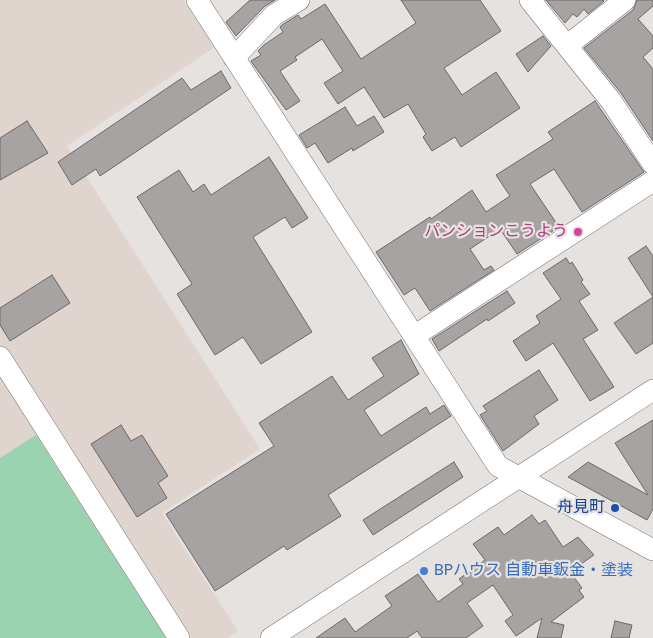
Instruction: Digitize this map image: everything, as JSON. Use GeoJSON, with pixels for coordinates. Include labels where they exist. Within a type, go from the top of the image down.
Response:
{"type":"FeatureCollection","features":[{"type":"Feature","properties":{"kind":"street"},"geometry":{"type":"LineString","coordinates":[[197,0],[498,466],[546,490],[653,550]]}},
{"type":"Feature","properties":{"kind":"street"},"geometry":{"type":"LineString","coordinates":[[234,58],[274,15],[298,0]]}},
{"type":"Feature","properties":{"kind":"street"},"geometry":{"type":"LineString","coordinates":[[530,0],[611,101],[653,164]]}},
{"type":"Feature","properties":{"kind":"street"},"geometry":{"type":"LineString","coordinates":[[568,46],[624,0]]}},
{"type":"Feature","properties":{"kind":"street"},"geometry":{"type":"LineString","coordinates":[[414,336],[653,181]]}},
{"type":"Feature","properties":{"kind":"street"},"geometry":{"type":"LineString","coordinates":[[0,357],[179,638]]}},
{"type":"Feature","properties":{"kind":"street"},"geometry":{"type":"LineString","coordinates":[[283,635],[653,390]]}},
{"type":"Feature","properties":{"kind":"shaded area"},"geometry":{"type":"Polygon","coordinates":[[[0,0],[184,0],[215,47],[67,146],[260,449],[162,513],[238,631],[228,638],[0,638],[0,0]]]}},
{"type":"Feature","properties":{"kind":"green space"},"geometry":{"type":"Polygon","coordinates":[[[36,435],[166,638],[0,638],[0,458],[36,435]]]}},
{"type":"Feature","properties":{"kind":"building"},"geometry":{"type":"Polygon","coordinates":[[[250,0],[275,0],[265,6],[236,36],[226,22],[250,0]]]}},
{"type":"Feature","properties":{"kind":"building"},"geometry":{"type":"Polygon","coordinates":[[[401,0],[480,0],[501,31],[444,68],[462,95],[496,72],[520,108],[461,147],[455,137],[432,151],[423,137],[426,134],[408,104],[384,118],[364,87],[338,104],[324,83],[343,71],[322,39],[295,57],[297,60],[280,71],[300,101],[286,110],[251,61],[261,55],[258,51],[264,45],[283,32],[280,27],[282,25],[298,15],[301,19],[325,4],[361,59],[416,23],[401,0]]]}},
{"type":"Feature","properties":{"kind":"building"},"geometry":{"type":"Polygon","coordinates":[[[546,0],[604,1],[588,14],[584,9],[577,17],[573,14],[565,23],[546,0]]]}},
{"type":"Feature","properties":{"kind":"building"},"geometry":{"type":"Polygon","coordinates":[[[637,0],[653,0],[653,6],[638,19],[653,36],[653,48],[643,57],[653,69],[653,141],[621,93],[584,48],[633,10],[637,0]]]}},
{"type":"Feature","properties":{"kind":"building"},"geometry":{"type":"Polygon","coordinates":[[[543,36],[551,46],[528,72],[516,54],[543,36]]]}},
{"type":"Feature","properties":{"kind":"building"},"geometry":{"type":"Polygon","coordinates":[[[221,71],[231,88],[100,176],[96,169],[72,185],[58,162],[182,78],[191,90],[221,71]]]}},
{"type":"Feature","properties":{"kind":"building"},"geometry":{"type":"Polygon","coordinates":[[[595,101],[644,172],[582,212],[554,169],[530,184],[559,227],[517,254],[500,229],[470,249],[484,270],[491,266],[494,270],[430,311],[415,288],[404,295],[376,252],[430,217],[431,219],[472,190],[486,212],[510,196],[496,175],[553,139],[548,132],[595,101]]]}},
{"type":"Feature","properties":{"kind":"building"},"geometry":{"type":"Polygon","coordinates":[[[345,107],[357,126],[374,116],[384,132],[353,151],[352,148],[328,163],[315,143],[307,148],[299,135],[345,107]]]}},
{"type":"Feature","properties":{"kind":"building"},"geometry":{"type":"Polygon","coordinates":[[[27,121],[48,153],[0,180],[0,138],[27,121]]]}},
{"type":"Feature","properties":{"kind":"building"},"geometry":{"type":"Polygon","coordinates":[[[269,157],[308,218],[292,228],[285,217],[253,237],[312,332],[261,364],[243,337],[215,355],[177,294],[192,284],[137,197],[179,170],[193,192],[204,184],[211,195],[269,157]]]}},
{"type":"Feature","properties":{"kind":"building"},"geometry":{"type":"Polygon","coordinates":[[[646,246],[653,256],[653,297],[628,258],[646,246]]]}},
{"type":"Feature","properties":{"kind":"building"},"geometry":{"type":"Polygon","coordinates":[[[566,258],[570,264],[572,262],[583,280],[581,282],[590,294],[579,301],[598,330],[583,339],[614,387],[590,401],[553,343],[526,361],[513,341],[540,323],[536,316],[561,299],[543,273],[566,258]]]}},
{"type":"Feature","properties":{"kind":"building"},"geometry":{"type":"Polygon","coordinates":[[[52,275],[70,303],[10,341],[0,325],[0,308],[52,275]]]}},
{"type":"Feature","properties":{"kind":"building"},"geometry":{"type":"Polygon","coordinates":[[[507,291],[515,303],[439,351],[432,339],[507,291]]]}},
{"type":"Feature","properties":{"kind":"building"},"geometry":{"type":"Polygon","coordinates":[[[653,297],[653,343],[636,354],[614,323],[653,297]]]}},
{"type":"Feature","properties":{"kind":"building"},"geometry":{"type":"Polygon","coordinates":[[[401,340],[419,374],[364,410],[381,436],[426,407],[430,414],[444,405],[451,416],[328,495],[341,516],[287,550],[284,546],[215,591],[166,514],[274,446],[259,423],[332,376],[348,400],[384,376],[372,358],[401,340]]]}},
{"type":"Feature","properties":{"kind":"building"},"geometry":{"type":"Polygon","coordinates":[[[539,370],[558,400],[534,416],[539,424],[503,451],[480,415],[487,411],[483,406],[539,370]]]}},
{"type":"Feature","properties":{"kind":"building"},"geometry":{"type":"Polygon","coordinates":[[[653,420],[653,509],[647,520],[568,477],[588,462],[648,495],[615,443],[653,420]]]}},
{"type":"Feature","properties":{"kind":"building"},"geometry":{"type":"Polygon","coordinates":[[[121,425],[131,441],[142,435],[168,476],[158,483],[167,498],[137,517],[91,444],[121,425]]]}},
{"type":"Feature","properties":{"kind":"building"},"geometry":{"type":"Polygon","coordinates":[[[454,462],[463,477],[373,535],[363,520],[454,462]]]}},
{"type":"Feature","properties":{"kind":"building"},"geometry":{"type":"Polygon","coordinates":[[[532,515],[539,524],[545,520],[563,547],[578,537],[594,555],[570,572],[582,588],[579,590],[584,597],[551,622],[564,625],[561,638],[537,638],[542,618],[516,636],[505,621],[513,615],[493,585],[467,603],[483,626],[466,638],[422,638],[417,631],[407,638],[316,638],[345,618],[355,632],[392,606],[385,596],[418,574],[438,602],[463,584],[459,579],[485,560],[473,544],[498,527],[504,535],[532,515]]]}},
{"type":"Feature","properties":{"kind":"building"},"geometry":{"type":"Polygon","coordinates":[[[615,621],[632,625],[629,638],[611,638],[615,621]]]}},
{"type":"Feature","properties":{"kind":"place","name":"パンションこうよう"},"geometry":{"type":"Point","coordinates":[578,232]}},
{"type":"Feature","properties":{"kind":"place","name":"舟見町"},"geometry":{"type":"Point","coordinates":[615,508]}},
{"type":"Feature","properties":{"kind":"place","name":"BPハウス 自動車鈑金・塗装"},"geometry":{"type":"Point","coordinates":[424,571]}}]}
